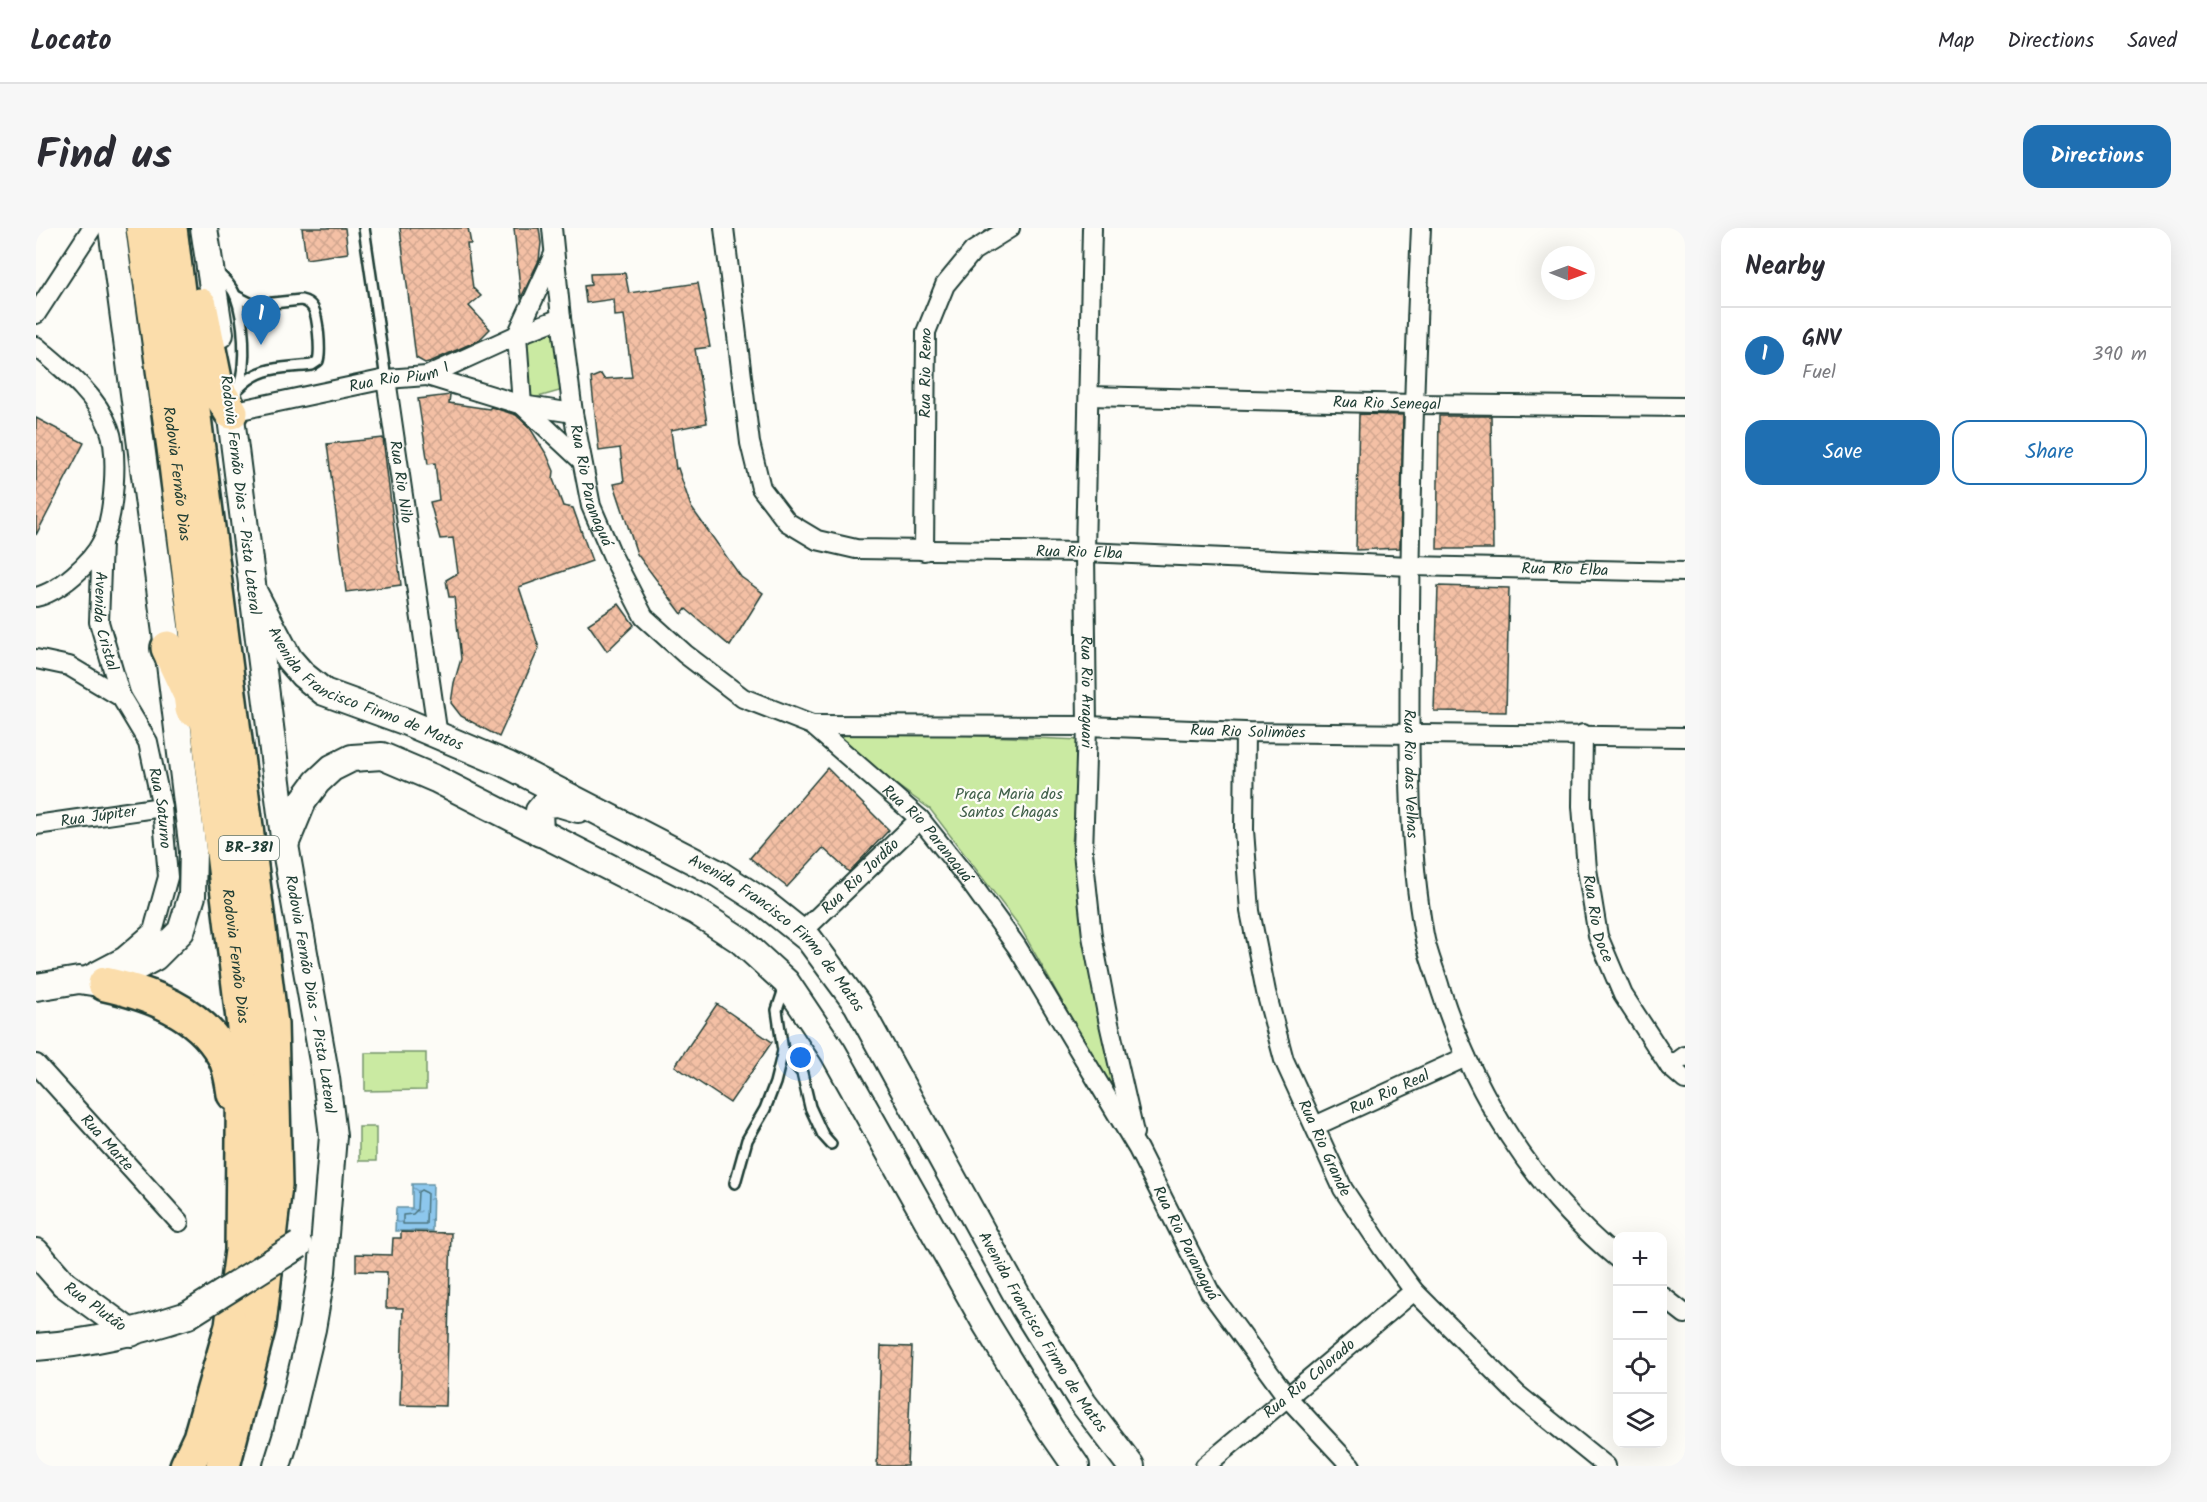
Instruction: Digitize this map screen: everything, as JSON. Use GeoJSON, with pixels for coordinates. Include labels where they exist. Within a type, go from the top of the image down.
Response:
{"type":"FeatureCollection","features":[{"type":"Feature","properties":{"kind":"highway","name":"Rodovia Fernão Dias"},"geometry":{"type":"LineString","coordinates":[[143,228],[175,459],[244,1027],[242,1251],[232,1326],[200,1438],[187,1466]]}},
{"type":"Feature","properties":{"kind":"highway","name":"Rodovia Fernão Dias"},"geometry":{"type":"LineString","coordinates":[[171,228],[271,1024],[275,1185],[259,1325],[224,1466]]}},
{"type":"Feature","properties":{"kind":"highway"},"geometry":{"type":"LineString","coordinates":[[184,228],[217,389],[233,400]]}},
{"type":"Feature","properties":{"kind":"highway"},"geometry":{"type":"LineString","coordinates":[[168,648],[190,695],[215,842],[225,866]]}},
{"type":"Feature","properties":{"kind":"highway"},"geometry":{"type":"LineString","coordinates":[[92,982],[142,993],[194,1018],[211,1036],[224,1055],[231,1077],[234,1099],[238,1239],[242,1251]]}},
{"type":"Feature","properties":{"kind":"street"},"geometry":{"type":"LineString","coordinates":[[36,314],[92,228]]}},
{"type":"Feature","properties":{"kind":"street"},"geometry":{"type":"LineString","coordinates":[[36,987],[92,982],[155,957],[181,931],[192,896],[193,851],[112,228]]}},
{"type":"Feature","properties":{"kind":"street","name":"Rodovia Fernão Dias - Pista Lateral"},"geometry":{"type":"LineString","coordinates":[[204,228],[233,400],[252,589],[285,845],[326,1078],[333,1136],[330,1189]]}},
{"type":"Feature","properties":{"kind":"street","name":"Rua Rio Paranaguá"},"geometry":{"type":"LineString","coordinates":[[552,228],[573,413],[591,506],[613,557],[644,617],[685,654],[743,698],[812,725],[920,819],[968,879],[1017,947],[1138,1149],[1210,1292],[1287,1397],[1352,1466]]}},
{"type":"Feature","properties":{"kind":"street","name":"Rua Rio Elba"},"geometry":{"type":"LineString","coordinates":[[723,228],[750,443],[761,488],[787,522],[817,540],[856,549],[1085,552],[1411,566],[1685,572]]}},
{"type":"Feature","properties":{"kind":"street","name":"Rua Rio Reno"},"geometry":{"type":"LineString","coordinates":[[924,551],[926,332],[945,285],[973,251],[1010,228]]}},
{"type":"Feature","properties":{"kind":"street","name":"Rua Rio Araguari"},"geometry":{"type":"LineString","coordinates":[[1092,228],[1085,552],[1087,726],[1083,852],[1092,936],[1108,1019],[1138,1149]]}},
{"type":"Feature","properties":{"kind":"street","name":"Rua Rio das Velhas"},"geometry":{"type":"LineString","coordinates":[[1421,228],[1413,404],[1410,733],[1415,872],[1425,938],[1446,1006],[1466,1057],[1502,1126],[1546,1189],[1591,1237],[1613,1256]]}},
{"type":"Feature","properties":{"kind":"street"},"geometry":{"type":"LineString","coordinates":[[555,253],[517,335],[522,405],[582,461]]}},
{"type":"Feature","properties":{"kind":"street","name":"Rua Rio Pium I"},"geometry":{"type":"LineString","coordinates":[[233,400],[386,379],[427,376],[517,335],[561,318]]}},
{"type":"Feature","properties":{"kind":"street"},"geometry":{"type":"LineString","coordinates":[[36,346],[69,374],[95,401],[110,430],[114,461],[112,507],[102,542],[85,565],[62,583],[36,597]]}},
{"type":"Feature","properties":{"kind":"street"},"geometry":{"type":"LineString","coordinates":[[427,376],[522,405],[573,413]]}},
{"type":"Feature","properties":{"kind":"street","name":"Rua Rio Nilo"},"geometry":{"type":"LineString","coordinates":[[386,379],[438,736]]}},
{"type":"Feature","properties":{"kind":"street","name":"Rua Rio Senegal"},"geometry":{"type":"LineString","coordinates":[[1089,396],[1413,404],[1685,407]]}},
{"type":"Feature","properties":{"kind":"street","name":"Avenida Cristal"},"geometry":{"type":"LineString","coordinates":[[102,542],[99,622],[121,697]]}},
{"type":"Feature","properties":{"kind":"street","name":"Avenida Francisco Firmo de Matos"},"geometry":{"type":"LineString","coordinates":[[252,589],[289,659],[303,675],[324,692],[508,765],[718,874],[765,903],[809,939],[857,1004],[1024,1308],[1083,1403],[1131,1466]]}},
{"type":"Feature","properties":{"kind":"street","name":"Rua Saturno"},"geometry":{"type":"LineString","coordinates":[[36,659],[69,666],[121,697],[148,742],[162,807],[168,877],[153,931],[92,982]]}},
{"type":"Feature","properties":{"kind":"street","name":"Rua Rio Solimões"},"geometry":{"type":"LineString","coordinates":[[812,725],[1087,726],[1245,732],[1583,734],[1685,737]]}},
{"type":"Feature","properties":{"kind":"street","name":"Rua Rio Grande"},"geometry":{"type":"LineString","coordinates":[[1245,732],[1244,830],[1250,911],[1266,992],[1284,1060],[1343,1189],[1414,1291],[1517,1394],[1606,1466]]}},
{"type":"Feature","properties":{"kind":"street","name":"Rua Rio Doce"},"geometry":{"type":"LineString","coordinates":[[1583,734],[1587,869],[1598,936],[1623,995],[1678,1061],[1685,1080]]}},
{"type":"Feature","properties":{"kind":"street","name":"Avenida Francisco Firmo de Matos"},"geometry":{"type":"LineString","coordinates":[[285,845],[303,801],[317,782],[332,768],[352,758],[382,756],[436,779],[697,912],[740,940],[786,982],[833,1052],[986,1324],[1051,1430],[1076,1466]]}},
{"type":"Feature","properties":{"kind":"street"},"geometry":{"type":"LineString","coordinates":[[540,833],[539,811],[545,804],[558,803],[610,819]]}},
{"type":"Feature","properties":{"kind":"street","name":"Rua Júpiter"},"geometry":{"type":"LineString","coordinates":[[36,825],[162,807]]}},
{"type":"Feature","properties":{"kind":"street","name":"Rua Rio Jordão"},"geometry":{"type":"LineString","coordinates":[[801,933],[920,819]]}},
{"type":"Feature","properties":{"kind":"street","name":"Rua Rio Real"},"geometry":{"type":"LineString","coordinates":[[1315,1126],[1466,1057]]}},
{"type":"Feature","properties":{"kind":"street","name":"Rua Marte"},"geometry":{"type":"LineString","coordinates":[[36,1064],[179,1222]]}},
{"type":"Feature","properties":{"kind":"street"},"geometry":{"type":"LineString","coordinates":[[36,1347],[73,1345],[131,1333],[188,1315],[299,1245],[312,1230],[330,1189]]}},
{"type":"Feature","properties":{"kind":"street","name":"BR-381"},"geometry":{"type":"LineString","coordinates":[[280,1465],[312,1329],[322,1271],[330,1189]]}},
{"type":"Feature","properties":{"kind":"street","name":"Rua Plutão"},"geometry":{"type":"LineString","coordinates":[[36,1252],[64,1284],[131,1333]]}},
{"type":"Feature","properties":{"kind":"street","name":"Rua Rio Colorado"},"geometry":{"type":"LineString","coordinates":[[1205,1466],[1414,1291]]}},
{"type":"Feature","properties":{"kind":"street"},"geometry":{"type":"LineString","coordinates":[[1667,1300],[1685,1314]]}},
{"type":"Feature","properties":{"kind":"street"},"geometry":{"type":"LineString","coordinates":[[986,1324],[1000,1315],[1024,1308]]}},
{"type":"Feature","properties":{"kind":"lane","name":"Rua Rio Nilo"},"geometry":{"type":"LineString","coordinates":[[364,228],[386,379]]}},
{"type":"Feature","properties":{"kind":"lane"},"geometry":{"type":"LineString","coordinates":[[210,265],[226,280],[236,296],[244,353],[244,370],[233,400]]}},
{"type":"Feature","properties":{"kind":"lane"},"geometry":{"type":"LineString","coordinates":[[233,400],[251,376],[264,370],[312,365],[318,361],[320,353],[315,309],[308,302],[301,300],[254,305],[236,296]]}},
{"type":"Feature","properties":{"kind":"lane"},"geometry":{"type":"LineString","coordinates":[[735,1183],[747,1140],[765,1109],[775,1083],[783,1051],[777,1010],[786,982]]}},
{"type":"Feature","properties":{"kind":"lane"},"geometry":{"type":"LineString","coordinates":[[783,1051],[802,1073],[810,1107],[823,1135],[831,1144]]}},
{"type":"Feature","properties":{"kind":"green space"},"geometry":{"type":"Polygon","coordinates":[[[556,332],[563,390],[531,399],[524,340],[556,332]]]}},
{"type":"Feature","properties":{"kind":"green space","name":"Praça Maria dos Santos Chagas"},"geometry":{"type":"Polygon","coordinates":[[[844,730],[1081,740],[1072,844],[1086,947],[1117,1077],[1109,1085],[1020,927],[930,809],[841,745],[844,730]]]}},
{"type":"Feature","properties":{"kind":"green space"},"geometry":{"type":"Polygon","coordinates":[[[365,1053],[426,1053],[426,1090],[365,1091],[365,1053]]]}},
{"type":"Feature","properties":{"kind":"green space"},"geometry":{"type":"Polygon","coordinates":[[[359,1127],[376,1127],[376,1161],[359,1161],[359,1127]]]}},
{"type":"Feature","properties":{"kind":"water"},"geometry":{"type":"Polygon","coordinates":[[[412,1184],[433,1184],[432,1231],[395,1231],[396,1208],[412,1208],[412,1184]]]}},
{"type":"Feature","properties":{"kind":"building"},"geometry":{"type":"Polygon","coordinates":[[[302,228],[345,228],[348,253],[306,259],[302,228]]]}},
{"type":"Feature","properties":{"kind":"building"},"geometry":{"type":"Polygon","coordinates":[[[400,228],[468,228],[471,244],[467,244],[473,288],[481,296],[469,306],[490,329],[479,340],[425,363],[416,358],[400,228]]]}},
{"type":"Feature","properties":{"kind":"building"},"geometry":{"type":"Polygon","coordinates":[[[514,228],[539,228],[541,243],[539,260],[521,298],[514,228]]]}},
{"type":"Feature","properties":{"kind":"building"},"geometry":{"type":"Polygon","coordinates":[[[625,273],[629,293],[698,283],[710,347],[695,349],[707,423],[671,430],[676,469],[678,468],[691,507],[741,577],[763,593],[730,646],[686,609],[682,614],[637,554],[614,484],[624,482],[620,448],[599,451],[591,378],[601,374],[604,379],[632,377],[624,315],[615,316],[614,299],[586,303],[584,286],[591,285],[590,274],[625,273]]]}},
{"type":"Feature","properties":{"kind":"building"},"geometry":{"type":"Polygon","coordinates":[[[450,395],[449,403],[489,409],[491,407],[516,415],[530,428],[554,471],[553,479],[563,506],[573,508],[592,561],[519,587],[539,648],[499,737],[461,716],[451,703],[461,659],[454,597],[449,597],[446,580],[458,573],[453,538],[440,539],[430,502],[439,500],[435,463],[428,464],[418,399],[450,395]]]}},
{"type":"Feature","properties":{"kind":"building"},"geometry":{"type":"Polygon","coordinates":[[[1359,414],[1403,415],[1400,548],[1356,550],[1359,414]]]}},
{"type":"Feature","properties":{"kind":"building"},"geometry":{"type":"Polygon","coordinates":[[[1439,416],[1491,416],[1493,549],[1437,549],[1439,416]]]}},
{"type":"Feature","properties":{"kind":"building"},"geometry":{"type":"Polygon","coordinates":[[[36,418],[84,443],[36,535],[36,418]]]}},
{"type":"Feature","properties":{"kind":"building"},"geometry":{"type":"Polygon","coordinates":[[[383,438],[401,585],[346,592],[327,444],[383,438]]]}},
{"type":"Feature","properties":{"kind":"building"},"geometry":{"type":"Polygon","coordinates":[[[1438,586],[1509,588],[1506,712],[1434,711],[1438,586]]]}},
{"type":"Feature","properties":{"kind":"building"},"geometry":{"type":"Polygon","coordinates":[[[619,604],[634,625],[607,651],[588,624],[619,604]]]}},
{"type":"Feature","properties":{"kind":"building"},"geometry":{"type":"Polygon","coordinates":[[[827,768],[889,830],[849,872],[823,848],[787,887],[750,858],[827,768]]]}},
{"type":"Feature","properties":{"kind":"building"},"geometry":{"type":"Polygon","coordinates":[[[717,1004],[772,1042],[730,1103],[675,1066],[717,1004]]]}},
{"type":"Feature","properties":{"kind":"building"},"geometry":{"type":"Polygon","coordinates":[[[401,1232],[451,1233],[446,1406],[400,1405],[403,1308],[386,1308],[387,1272],[356,1271],[356,1254],[392,1255],[393,1238],[401,1238],[401,1232]]]}},
{"type":"Feature","properties":{"kind":"building"},"geometry":{"type":"Polygon","coordinates":[[[881,1346],[912,1347],[907,1466],[877,1466],[881,1346]]]}},
{"type":"Feature","properties":{"kind":"place","name":"GNV"},"geometry":{"type":"Point","coordinates":[261,345]}}]}
